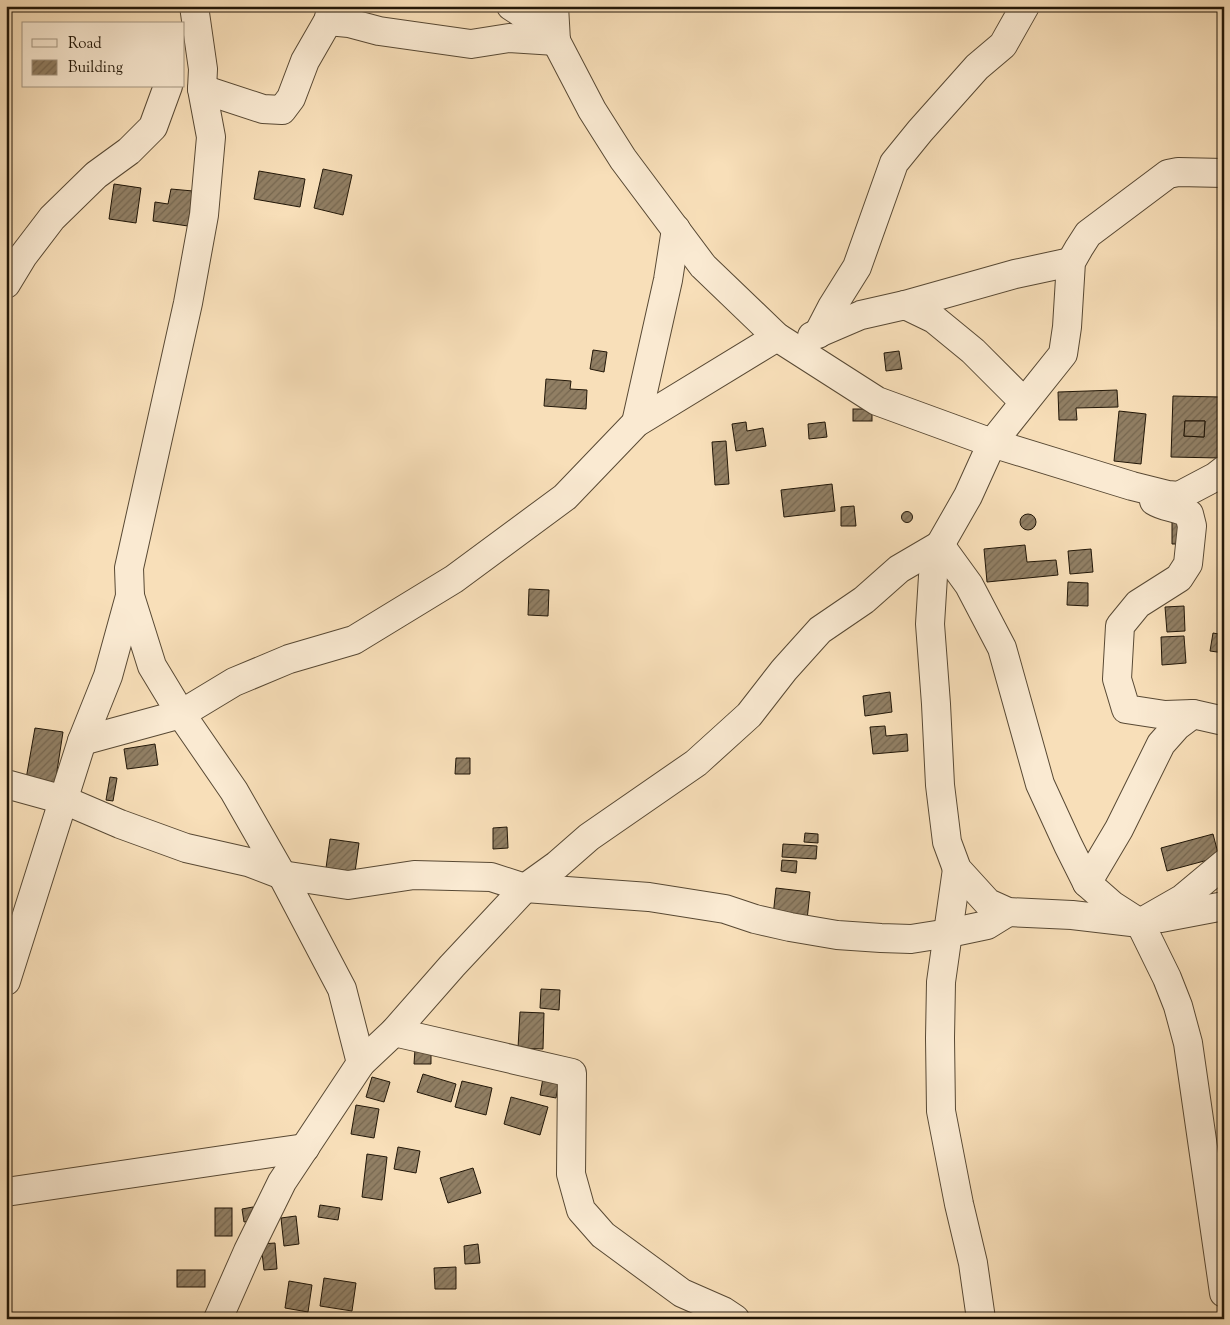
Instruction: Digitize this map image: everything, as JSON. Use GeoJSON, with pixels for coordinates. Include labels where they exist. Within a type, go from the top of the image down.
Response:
{"type":"FeatureCollection","features":[{"type":"Feature","properties":{"kind":"street"},"geometry":{"type":"LineString","coordinates":[[194,6],[203,69],[202,89],[211,137],[204,215],[188,303],[129,568],[130,596],[152,666],[181,714],[234,791],[282,875],[342,989],[361,1063]]}},
{"type":"Feature","properties":{"kind":"street"},"geometry":{"type":"LineString","coordinates":[[185,54],[197,33],[207,6]]}},
{"type":"Feature","properties":{"kind":"street"},"geometry":{"type":"LineString","coordinates":[[510,6],[556,41],[592,110],[623,160],[703,266],[783,340],[877,401],[992,443],[1132,486],[1179,496],[1215,477],[1224,470]]}},
{"type":"Feature","properties":{"kind":"street"},"geometry":{"type":"LineString","coordinates":[[554,6],[556,41]]}},
{"type":"Feature","properties":{"kind":"street"},"geometry":{"type":"LineString","coordinates":[[818,334],[832,307],[858,267],[894,162],[978,67],[1004,45],[1025,6]]}},
{"type":"Feature","properties":{"kind":"street"},"geometry":{"type":"LineString","coordinates":[[202,89],[263,110],[282,110],[292,98],[305,61],[330,14],[348,23],[378,31],[471,44],[509,38],[556,41]]}},
{"type":"Feature","properties":{"kind":"street"},"geometry":{"type":"LineString","coordinates":[[6,284],[22,256],[52,218],[96,175],[129,151],[154,127],[167,88]]}},
{"type":"Feature","properties":{"kind":"street"},"geometry":{"type":"LineString","coordinates":[[1224,173],[1178,172],[1168,174],[1088,234],[1071,262],[1067,327],[1063,354],[992,443],[968,496],[940,545],[933,576],[930,624],[940,785],[947,842],[957,869],[988,903],[1008,912],[1072,915],[1140,923],[1224,906]]}},
{"type":"Feature","properties":{"kind":"street"},"geometry":{"type":"LineString","coordinates":[[636,423],[668,280],[676,229]]}},
{"type":"Feature","properties":{"kind":"street"},"geometry":{"type":"LineString","coordinates":[[82,741],[181,714],[234,682],[289,659],[354,640],[454,579],[565,498],[636,423],[783,340],[818,334],[861,315],[906,305],[1014,274],[1071,262]]}},
{"type":"Feature","properties":{"kind":"street"},"geometry":{"type":"LineString","coordinates":[[906,305],[934,319],[973,350],[1024,402]]}},
{"type":"Feature","properties":{"kind":"street"},"geometry":{"type":"LineString","coordinates":[[1132,486],[1160,505],[1182,509],[1189,514],[1192,526],[1188,564],[1179,578],[1138,604],[1120,626],[1117,679],[1126,709],[1164,714],[1193,714],[1224,721]]}},
{"type":"Feature","properties":{"kind":"street"},"geometry":{"type":"LineString","coordinates":[[940,545],[969,585],[1002,648],[1040,784],[1087,883],[1112,905],[1140,923],[1178,1006],[1188,1043],[1224,1293]]}},
{"type":"Feature","properties":{"kind":"street"},"geometry":{"type":"LineString","coordinates":[[218,1319],[248,1251],[282,1182],[361,1063],[394,1032],[452,966],[525,888],[557,865],[589,837],[696,763],[749,715],[784,670],[820,630],[864,600],[899,569],[940,545]]}},
{"type":"Feature","properties":{"kind":"street"},"geometry":{"type":"LineString","coordinates":[[6,981],[82,741],[108,676],[130,596]]}},
{"type":"Feature","properties":{"kind":"street"},"geometry":{"type":"LineString","coordinates":[[1087,883],[1119,830],[1161,744],[1177,726],[1193,714]]}},
{"type":"Feature","properties":{"kind":"street"},"geometry":{"type":"LineString","coordinates":[[6,784],[64,800],[120,824],[186,848],[248,862],[282,875],[348,885],[414,875],[491,877],[525,888],[650,897],[725,909],[754,919],[837,935],[911,940],[987,925],[1008,912]]}},
{"type":"Feature","properties":{"kind":"street"},"geometry":{"type":"LineString","coordinates":[[1140,923],[1182,900],[1224,864]]}},
{"type":"Feature","properties":{"kind":"street"},"geometry":{"type":"LineString","coordinates":[[957,869],[942,982],[940,1038],[941,1111],[959,1204],[973,1263],[980,1319]]}},
{"type":"Feature","properties":{"kind":"street"},"geometry":{"type":"LineString","coordinates":[[394,1032],[572,1073],[571,1174],[581,1210],[603,1235],[682,1293],[723,1311],[735,1319]]}},
{"type":"Feature","properties":{"kind":"street"},"geometry":{"type":"LineString","coordinates":[[6,1192],[305,1148]]}},
{"type":"Feature","properties":{"kind":"building"},"geometry":{"type":"Polygon","coordinates":[[[323,169],[352,175],[343,215],[314,208],[323,169]]]}},
{"type":"Feature","properties":{"kind":"building"},"geometry":{"type":"Polygon","coordinates":[[[259,171],[305,179],[300,207],[254,199],[259,171]]]}},
{"type":"Feature","properties":{"kind":"building"},"geometry":{"type":"Polygon","coordinates":[[[114,184],[141,188],[136,223],[109,219],[114,184]]]}},
{"type":"Feature","properties":{"kind":"building"},"geometry":{"type":"Polygon","coordinates":[[[171,189],[193,191],[188,226],[153,221],[155,202],[168,204],[171,189]]]}},
{"type":"Feature","properties":{"kind":"building"},"geometry":{"type":"Polygon","coordinates":[[[593,350],[607,352],[604,372],[590,369],[593,350]]]}},
{"type":"Feature","properties":{"kind":"building"},"geometry":{"type":"Polygon","coordinates":[[[899,351],[902,369],[886,371],[884,353],[899,351]]]}},
{"type":"Feature","properties":{"kind":"building"},"geometry":{"type":"Polygon","coordinates":[[[546,379],[571,381],[570,389],[587,390],[586,409],[544,406],[546,379]]]}},
{"type":"Feature","properties":{"kind":"building"},"geometry":{"type":"Polygon","coordinates":[[[1117,390],[1118,407],[1076,408],[1077,420],[1059,420],[1058,392],[1117,390]]]}},
{"type":"Feature","properties":{"kind":"building"},"geometry":{"type":"Polygon","coordinates":[[[1173,396],[1221,397],[1220,458],[1171,457],[1173,396]],[[1185,421],[1184,436],[1204,437],[1205,421],[1185,421]]]}},
{"type":"Feature","properties":{"kind":"building"},"geometry":{"type":"Polygon","coordinates":[[[853,409],[872,409],[872,421],[853,421],[853,409]]]}},
{"type":"Feature","properties":{"kind":"building"},"geometry":{"type":"Polygon","coordinates":[[[1119,411],[1146,414],[1141,464],[1114,461],[1119,411]]]}},
{"type":"Feature","properties":{"kind":"building"},"geometry":{"type":"Polygon","coordinates":[[[1185,421],[1205,421],[1204,437],[1184,436],[1185,421]]]}},
{"type":"Feature","properties":{"kind":"building"},"geometry":{"type":"Polygon","coordinates":[[[746,422],[747,431],[763,428],[766,446],[736,451],[732,424],[746,422]]]}},
{"type":"Feature","properties":{"kind":"building"},"geometry":{"type":"Polygon","coordinates":[[[825,422],[827,437],[809,439],[808,424],[825,422]]]}},
{"type":"Feature","properties":{"kind":"building"},"geometry":{"type":"Polygon","coordinates":[[[726,441],[729,484],[715,485],[712,442],[726,441]]]}},
{"type":"Feature","properties":{"kind":"building"},"geometry":{"type":"Polygon","coordinates":[[[832,484],[835,511],[784,517],[781,490],[832,484]]]}},
{"type":"Feature","properties":{"kind":"building"},"geometry":{"type":"Polygon","coordinates":[[[854,506],[856,526],[841,526],[841,507],[854,506]]]}},
{"type":"Feature","properties":{"kind":"building"},"geometry":{"type":"Polygon","coordinates":[[[905,512],[909,512],[912,517],[911,521],[905,522],[902,519],[902,515],[905,512]]]}},
{"type":"Feature","properties":{"kind":"building"},"geometry":{"type":"Polygon","coordinates":[[[1028,514],[1036,522],[1028,530],[1020,522],[1028,514]]]}},
{"type":"Feature","properties":{"kind":"building"},"geometry":{"type":"Polygon","coordinates":[[[1184,521],[1184,544],[1172,544],[1172,522],[1184,521]]]}},
{"type":"Feature","properties":{"kind":"building"},"geometry":{"type":"Polygon","coordinates":[[[1025,545],[1027,562],[1056,560],[1058,575],[987,582],[984,549],[1025,545]]]}},
{"type":"Feature","properties":{"kind":"building"},"geometry":{"type":"Polygon","coordinates":[[[1091,549],[1093,572],[1070,574],[1068,551],[1091,549]]]}},
{"type":"Feature","properties":{"kind":"building"},"geometry":{"type":"Polygon","coordinates":[[[1068,582],[1088,583],[1088,606],[1067,605],[1068,582]]]}},
{"type":"Feature","properties":{"kind":"building"},"geometry":{"type":"Polygon","coordinates":[[[529,589],[549,590],[548,616],[528,615],[529,589]]]}},
{"type":"Feature","properties":{"kind":"building"},"geometry":{"type":"Polygon","coordinates":[[[1184,606],[1185,631],[1167,632],[1165,607],[1184,606]]]}},
{"type":"Feature","properties":{"kind":"building"},"geometry":{"type":"Polygon","coordinates":[[[1213,633],[1224,635],[1224,653],[1210,651],[1213,633]]]}},
{"type":"Feature","properties":{"kind":"building"},"geometry":{"type":"Polygon","coordinates":[[[1184,636],[1186,663],[1162,665],[1161,637],[1184,636]]]}},
{"type":"Feature","properties":{"kind":"building"},"geometry":{"type":"Polygon","coordinates":[[[890,692],[892,712],[865,716],[863,696],[890,692]]]}},
{"type":"Feature","properties":{"kind":"building"},"geometry":{"type":"Polygon","coordinates":[[[885,726],[886,736],[907,734],[908,751],[873,754],[870,727],[885,726]]]}},
{"type":"Feature","properties":{"kind":"building"},"geometry":{"type":"Polygon","coordinates":[[[35,728],[63,732],[55,784],[26,779],[35,728]]]}},
{"type":"Feature","properties":{"kind":"building"},"geometry":{"type":"Polygon","coordinates":[[[155,744],[158,765],[127,769],[124,749],[155,744]]]}},
{"type":"Feature","properties":{"kind":"building"},"geometry":{"type":"Polygon","coordinates":[[[456,758],[470,758],[470,774],[455,774],[456,758]]]}},
{"type":"Feature","properties":{"kind":"building"},"geometry":{"type":"Polygon","coordinates":[[[110,777],[117,778],[113,801],[106,800],[110,777]]]}},
{"type":"Feature","properties":{"kind":"building"},"geometry":{"type":"Polygon","coordinates":[[[507,827],[508,848],[493,849],[493,828],[507,827]]]}},
{"type":"Feature","properties":{"kind":"building"},"geometry":{"type":"Polygon","coordinates":[[[805,833],[818,834],[818,843],[804,842],[805,833]]]}},
{"type":"Feature","properties":{"kind":"building"},"geometry":{"type":"Polygon","coordinates":[[[1213,834],[1219,857],[1167,871],[1161,848],[1213,834]]]}},
{"type":"Feature","properties":{"kind":"building"},"geometry":{"type":"Polygon","coordinates":[[[330,839],[359,843],[355,872],[326,868],[330,839]]]}},
{"type":"Feature","properties":{"kind":"building"},"geometry":{"type":"Polygon","coordinates":[[[783,844],[817,846],[816,859],[782,857],[783,844]]]}},
{"type":"Feature","properties":{"kind":"building"},"geometry":{"type":"Polygon","coordinates":[[[782,860],[797,861],[796,873],[781,871],[782,860]]]}},
{"type":"Feature","properties":{"kind":"building"},"geometry":{"type":"Polygon","coordinates":[[[776,888],[810,892],[807,920],[773,916],[776,888]]]}},
{"type":"Feature","properties":{"kind":"building"},"geometry":{"type":"Polygon","coordinates":[[[541,989],[560,990],[559,1010],[540,1008],[541,989]]]}},
{"type":"Feature","properties":{"kind":"building"},"geometry":{"type":"Polygon","coordinates":[[[520,1012],[544,1013],[543,1049],[518,1048],[520,1012]]]}},
{"type":"Feature","properties":{"kind":"building"},"geometry":{"type":"Polygon","coordinates":[[[415,1049],[431,1049],[431,1064],[414,1064],[415,1049]]]}},
{"type":"Feature","properties":{"kind":"building"},"geometry":{"type":"Polygon","coordinates":[[[423,1074],[456,1084],[451,1102],[417,1092],[423,1074]]]}},
{"type":"Feature","properties":{"kind":"building"},"geometry":{"type":"Polygon","coordinates":[[[372,1077],[390,1082],[384,1102],[366,1097],[372,1077]]]}},
{"type":"Feature","properties":{"kind":"building"},"geometry":{"type":"Polygon","coordinates":[[[543,1078],[559,1080],[556,1098],[540,1095],[543,1078]]]}},
{"type":"Feature","properties":{"kind":"building"},"geometry":{"type":"Polygon","coordinates":[[[462,1081],[492,1088],[486,1115],[455,1107],[462,1081]]]}},
{"type":"Feature","properties":{"kind":"building"},"geometry":{"type":"Polygon","coordinates":[[[511,1097],[548,1107],[540,1135],[504,1124],[511,1097]]]}},
{"type":"Feature","properties":{"kind":"building"},"geometry":{"type":"Polygon","coordinates":[[[356,1105],[379,1109],[374,1138],[351,1134],[356,1105]]]}},
{"type":"Feature","properties":{"kind":"building"},"geometry":{"type":"Polygon","coordinates":[[[398,1147],[420,1151],[416,1173],[394,1169],[398,1147]]]}},
{"type":"Feature","properties":{"kind":"building"},"geometry":{"type":"Polygon","coordinates":[[[367,1154],[387,1157],[382,1200],[362,1197],[367,1154]]]}},
{"type":"Feature","properties":{"kind":"building"},"geometry":{"type":"Polygon","coordinates":[[[473,1168],[481,1193],[448,1203],[440,1178],[473,1168]]]}},
{"type":"Feature","properties":{"kind":"building"},"geometry":{"type":"Polygon","coordinates":[[[320,1205],[340,1208],[338,1220],[318,1217],[320,1205]]]}},
{"type":"Feature","properties":{"kind":"building"},"geometry":{"type":"Polygon","coordinates":[[[253,1207],[255,1220],[244,1222],[242,1209],[253,1207]]]}},
{"type":"Feature","properties":{"kind":"building"},"geometry":{"type":"Polygon","coordinates":[[[215,1208],[232,1208],[232,1236],[215,1236],[215,1208]]]}},
{"type":"Feature","properties":{"kind":"building"},"geometry":{"type":"Polygon","coordinates":[[[296,1216],[299,1244],[284,1246],[281,1218],[296,1216]]]}},
{"type":"Feature","properties":{"kind":"building"},"geometry":{"type":"Polygon","coordinates":[[[275,1243],[277,1269],[264,1270],[261,1244],[275,1243]]]}},
{"type":"Feature","properties":{"kind":"building"},"geometry":{"type":"Polygon","coordinates":[[[478,1244],[480,1263],[465,1264],[464,1246],[478,1244]]]}},
{"type":"Feature","properties":{"kind":"building"},"geometry":{"type":"Polygon","coordinates":[[[456,1267],[456,1289],[435,1289],[434,1268],[456,1267]]]}},
{"type":"Feature","properties":{"kind":"building"},"geometry":{"type":"Polygon","coordinates":[[[177,1270],[205,1270],[205,1287],[177,1287],[177,1270]]]}},
{"type":"Feature","properties":{"kind":"building"},"geometry":{"type":"Polygon","coordinates":[[[324,1278],[356,1283],[352,1311],[320,1306],[324,1278]]]}},
{"type":"Feature","properties":{"kind":"building"},"geometry":{"type":"Polygon","coordinates":[[[289,1281],[312,1285],[308,1312],[285,1308],[289,1281]]]}}]}
